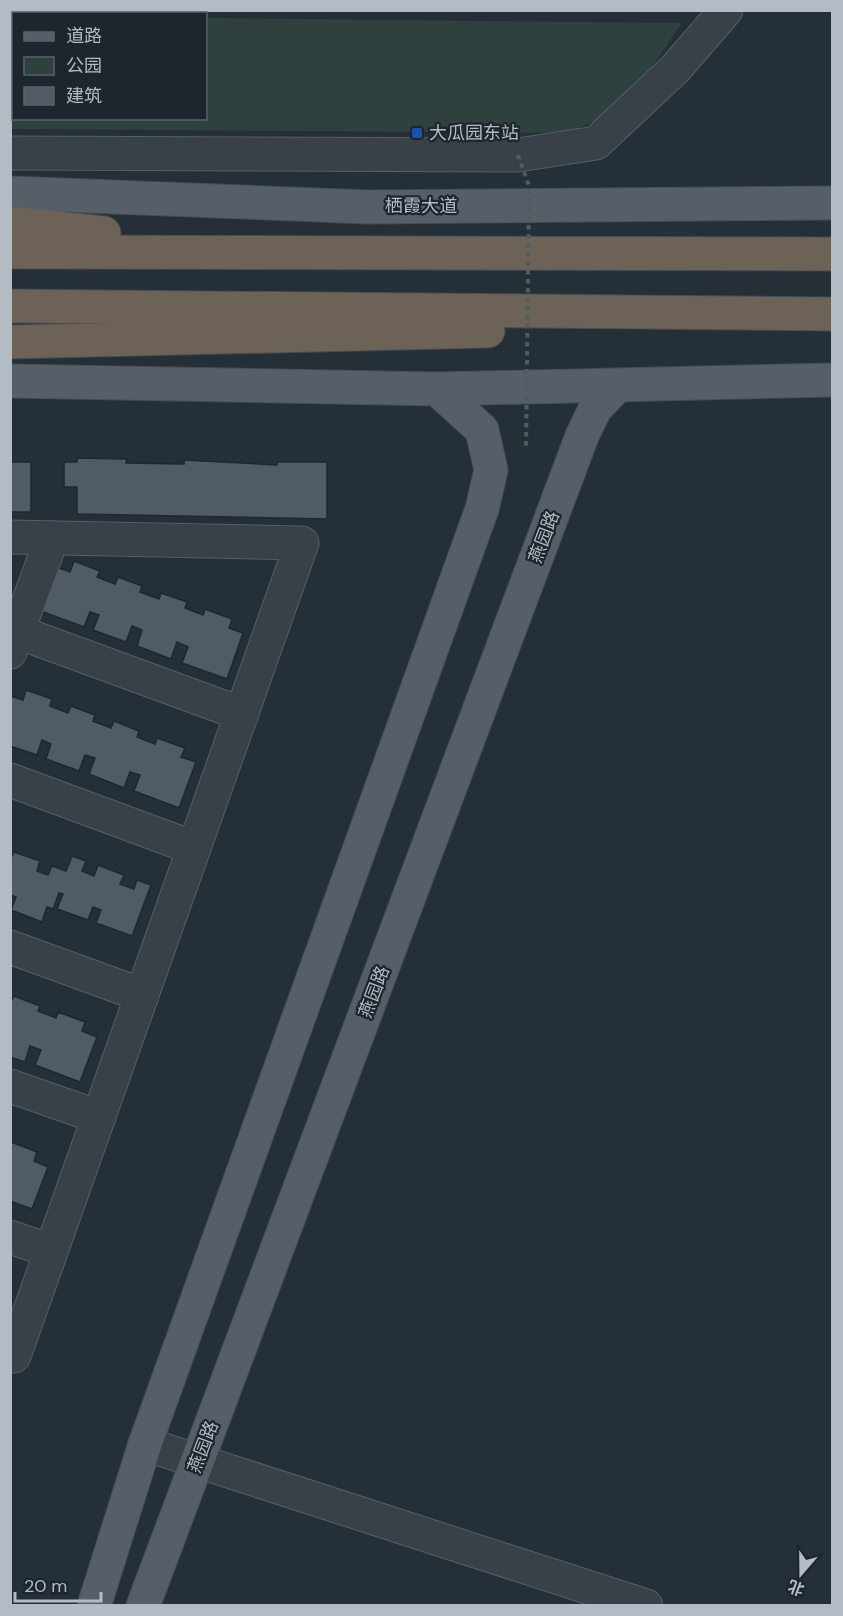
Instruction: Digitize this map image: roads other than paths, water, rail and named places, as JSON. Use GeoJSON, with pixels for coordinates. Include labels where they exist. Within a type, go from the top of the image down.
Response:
{"type":"FeatureCollection","features":[{"type":"Feature","properties":{"kind":"highway"},"geometry":{"type":"LineString","coordinates":[[10,223],[273,252]]}},
{"type":"Feature","properties":{"kind":"highway"},"geometry":{"type":"LineString","coordinates":[[10,252],[832,254]]}},
{"type":"Feature","properties":{"kind":"highway"},"geometry":{"type":"LineString","coordinates":[[10,306],[832,314]]}},
{"type":"Feature","properties":{"kind":"highway"},"geometry":{"type":"LineString","coordinates":[[10,342],[461,334],[674,313]]}},
{"type":"Feature","properties":{"kind":"main road","name":"栖霞大道"},"geometry":{"type":"LineString","coordinates":[[10,193],[369,207],[832,203]]}},
{"type":"Feature","properties":{"kind":"main road"},"geometry":{"type":"LineString","coordinates":[[10,381],[437,389],[832,381]]}},
{"type":"Feature","properties":{"kind":"main road","name":"燕园路"},"geometry":{"type":"LineString","coordinates":[[143,1605],[582,436],[595,410],[617,386]]}},
{"type":"Feature","properties":{"kind":"main road"},"geometry":{"type":"LineString","coordinates":[[94,1605],[145,1444],[482,509],[491,470],[482,430],[437,389]]}},
{"type":"Feature","properties":{"kind":"street"},"geometry":{"type":"LineString","coordinates":[[10,153],[518,155],[596,143],[675,69],[726,10]]}},
{"type":"Feature","properties":{"kind":"street"},"geometry":{"type":"LineString","coordinates":[[10,537],[302,543],[14,1356],[10,1356]]}},
{"type":"Feature","properties":{"kind":"street"},"geometry":{"type":"LineString","coordinates":[[52,538],[14,642],[242,714]]}},
{"type":"Feature","properties":{"kind":"street"},"geometry":{"type":"LineString","coordinates":[[10,780],[194,848]]}},
{"type":"Feature","properties":{"kind":"street"},"geometry":{"type":"LineString","coordinates":[[10,947],[142,995]]}},
{"type":"Feature","properties":{"kind":"street"},"geometry":{"type":"LineString","coordinates":[[10,1086],[99,1117]]}},
{"type":"Feature","properties":{"kind":"street"},"geometry":{"type":"LineString","coordinates":[[10,1237],[51,1251]]}},
{"type":"Feature","properties":{"kind":"street"},"geometry":{"type":"LineString","coordinates":[[145,1444],[646,1605]]}},
{"type":"Feature","properties":{"kind":"place","name":"大瓜园东站"},"geometry":{"type":"Point","coordinates":[417,133]}}]}
